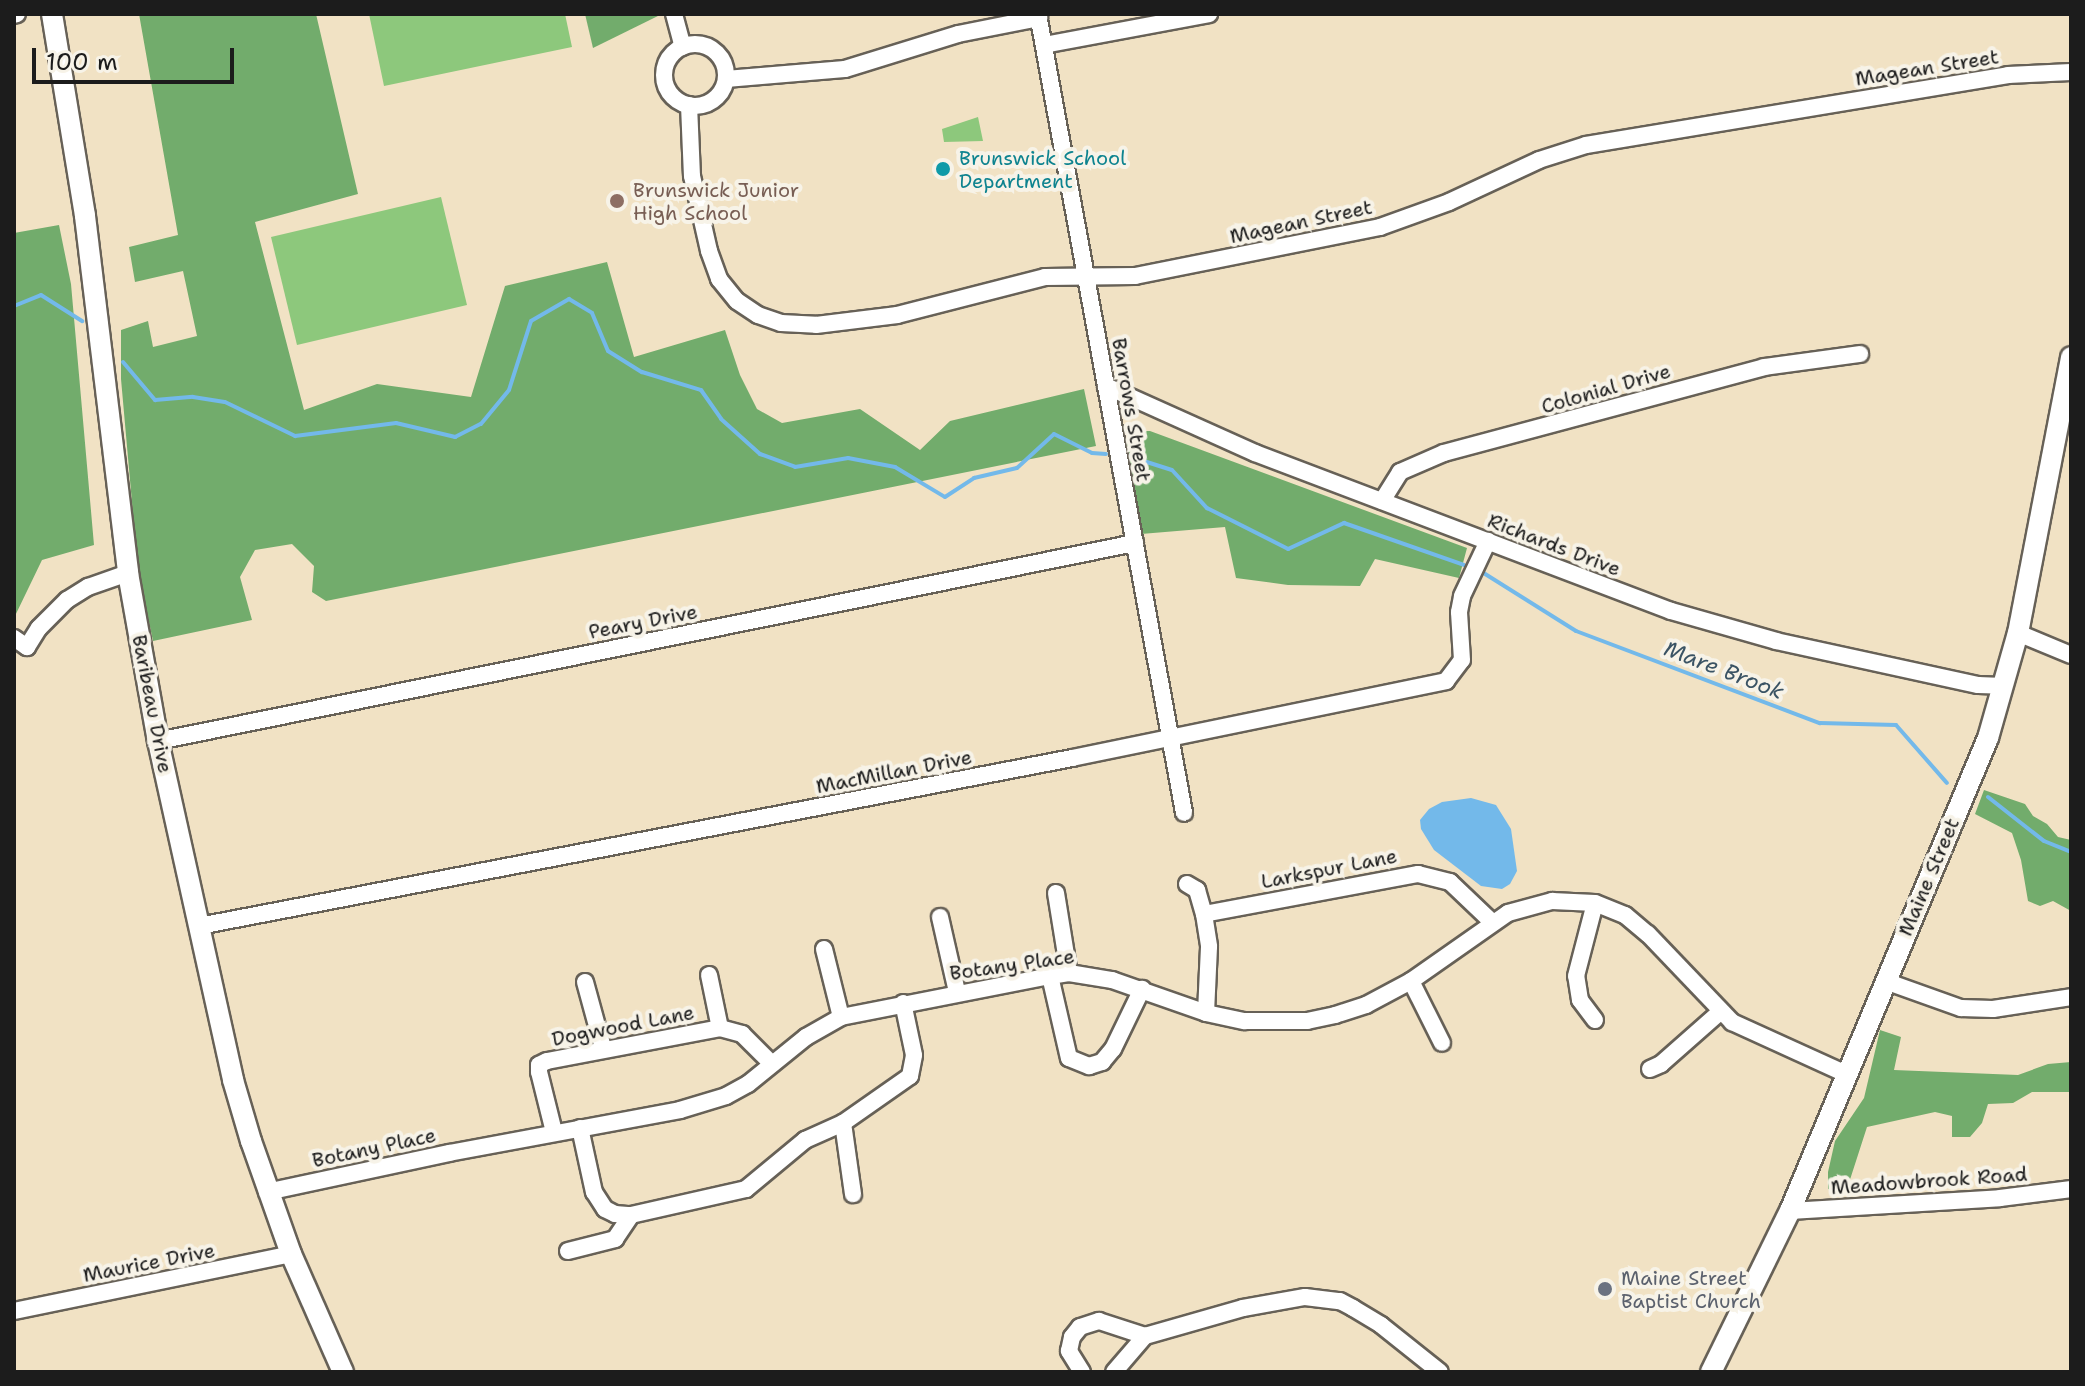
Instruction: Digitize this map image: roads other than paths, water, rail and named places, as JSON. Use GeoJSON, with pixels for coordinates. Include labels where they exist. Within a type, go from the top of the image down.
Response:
{"type":"FeatureCollection","features":[{"type":"Feature","properties":{"kind":"street","name":"Baribeau Drive"},"geometry":{"type":"LineString","coordinates":[[52,14],[97,299],[128,573],[158,741],[233,1080],[267,1192],[343,1372]]}},
{"type":"Feature","properties":{"kind":"street"},"geometry":{"type":"LineString","coordinates":[[674,14],[683,47]]}},
{"type":"Feature","properties":{"kind":"street"},"geometry":{"type":"LineString","coordinates":[[1044,45],[1209,14]]}},
{"type":"Feature","properties":{"kind":"street"},"geometry":{"type":"LineString","coordinates":[[726,79],[845,69],[958,34],[1039,16]]}},
{"type":"Feature","properties":{"kind":"street","name":"Barrows Street"},"geometry":{"type":"LineString","coordinates":[[1039,16],[1184,813]]}},
{"type":"Feature","properties":{"kind":"street"},"geometry":{"type":"LineString","coordinates":[[696,45],[715,51],[725,66],[726,79],[712,101],[689,105],[671,93],[665,79],[667,63],[683,47],[696,45]]}},
{"type":"Feature","properties":{"kind":"street","name":"Magean Street"},"geometry":{"type":"LineString","coordinates":[[689,105],[692,176],[713,266],[727,291],[758,315],[792,325],[839,324],[897,315],[1045,277],[1135,276],[1380,227],[1449,202],[1539,160],[1586,145],[2008,75],[2071,72]]}},
{"type":"Feature","properties":{"kind":"street","name":"Colonial Drive"},"geometry":{"type":"LineString","coordinates":[[1382,501],[1400,472],[1444,453],[1764,367],[1860,354]]}},
{"type":"Feature","properties":{"kind":"street","name":"Maine Street"},"geometry":{"type":"LineString","coordinates":[[1711,1372],[1790,1211],[1988,738],[2018,633],[2071,357]]}},
{"type":"Feature","properties":{"kind":"street","name":"Richards Drive"},"geometry":{"type":"LineString","coordinates":[[1106,386],[1203,431],[1706,623],[1978,685],[2003,686]]}},
{"type":"Feature","properties":{"kind":"street","name":"MacMillan Drive"},"geometry":{"type":"LineString","coordinates":[[199,926],[1171,738],[1446,681],[1462,660],[1459,612],[1462,596],[1488,541]]}},
{"type":"Feature","properties":{"kind":"street","name":"Peary Drive"},"geometry":{"type":"LineString","coordinates":[[158,741],[1135,543]]}},
{"type":"Feature","properties":{"kind":"street"},"geometry":{"type":"LineString","coordinates":[[14,638],[27,647],[39,628],[67,600],[88,587],[128,573]]}},
{"type":"Feature","properties":{"kind":"street"},"geometry":{"type":"LineString","coordinates":[[2018,633],[2071,655]]}},
{"type":"Feature","properties":{"kind":"street","name":"Larkspur Lane"},"geometry":{"type":"LineString","coordinates":[[1204,914],[1418,874],[1450,882],[1492,922]]}},
{"type":"Feature","properties":{"kind":"street"},"geometry":{"type":"LineString","coordinates":[[1187,884],[1197,890],[1209,947],[1206,1013]]}},
{"type":"Feature","properties":{"kind":"street"},"geometry":{"type":"LineString","coordinates":[[1056,893],[1069,973]]}},
{"type":"Feature","properties":{"kind":"street","name":"Botany Place"},"geometry":{"type":"LineString","coordinates":[[267,1192],[554,1132],[680,1110],[726,1096],[806,1037],[841,1017],[1050,976],[1069,973],[1142,989],[1206,1013],[1245,1021],[1307,1021],[1366,1005],[1411,981],[1492,922],[1536,903],[1565,900],[1595,903],[1637,923],[1720,1012],[1747,1031],[1846,1074]]}},
{"type":"Feature","properties":{"kind":"street"},"geometry":{"type":"LineString","coordinates":[[1595,903],[1576,976],[1580,1000],[1595,1020]]}},
{"type":"Feature","properties":{"kind":"street"},"geometry":{"type":"LineString","coordinates":[[940,917],[957,992]]}},
{"type":"Feature","properties":{"kind":"street"},"geometry":{"type":"LineString","coordinates":[[824,949],[841,1017]]}},
{"type":"Feature","properties":{"kind":"street"},"geometry":{"type":"LineString","coordinates":[[709,975],[720,1028]]}},
{"type":"Feature","properties":{"kind":"street"},"geometry":{"type":"LineString","coordinates":[[1050,976],[1069,1058],[1089,1066],[1102,1062],[1113,1049],[1142,989]]}},
{"type":"Feature","properties":{"kind":"street"},"geometry":{"type":"LineString","coordinates":[[1411,981],[1442,1043]]}},
{"type":"Feature","properties":{"kind":"street"},"geometry":{"type":"LineString","coordinates":[[1885,981],[1941,1003],[1977,1009],[2071,997]]}},
{"type":"Feature","properties":{"kind":"street"},"geometry":{"type":"LineString","coordinates":[[585,982],[603,1048]]}},
{"type":"Feature","properties":{"kind":"street"},"geometry":{"type":"LineString","coordinates":[[580,1128],[594,1192],[605,1209],[631,1215],[746,1189],[805,1140],[843,1123],[910,1076],[914,1055],[903,1003]]}},
{"type":"Feature","properties":{"kind":"street"},"geometry":{"type":"LineString","coordinates":[[1650,1069],[1661,1064],[1720,1012]]}},
{"type":"Feature","properties":{"kind":"street","name":"Dogwood Lane"},"geometry":{"type":"LineString","coordinates":[[554,1132],[539,1065],[603,1048],[720,1028],[742,1034],[772,1064]]}},
{"type":"Feature","properties":{"kind":"street"},"geometry":{"type":"LineString","coordinates":[[843,1123],[853,1194]]}},
{"type":"Feature","properties":{"kind":"street","name":"Meadowbrook Road"},"geometry":{"type":"LineString","coordinates":[[1790,1211],[2000,1198],[2071,1189]]}},
{"type":"Feature","properties":{"kind":"street"},"geometry":{"type":"LineString","coordinates":[[568,1251],[615,1239],[631,1215]]}},
{"type":"Feature","properties":{"kind":"street","name":"Maurice Drive"},"geometry":{"type":"LineString","coordinates":[[14,1311],[291,1254]]}},
{"type":"Feature","properties":{"kind":"street"},"geometry":{"type":"LineString","coordinates":[[1082,1372],[1069,1351],[1072,1337],[1080,1327],[1099,1321],[1145,1336],[1281,1299],[1316,1297],[1340,1301],[1381,1325],[1440,1372]]}},
{"type":"Feature","properties":{"kind":"street"},"geometry":{"type":"LineString","coordinates":[[1114,1372],[1145,1336]]}},
{"type":"Feature","properties":{"kind":"water"},"geometry":{"type":"Polygon","coordinates":[[[1471,798],[1496,805],[1511,829],[1517,871],[1510,884],[1502,889],[1481,886],[1434,850],[1421,829],[1420,820],[1429,809],[1442,802],[1471,798]]]}},
{"type":"Feature","properties":{"kind":"waterway","name":"Mare Brook"},"geometry":{"type":"LineString","coordinates":[[14,306],[41,295],[82,321]]}},
{"type":"Feature","properties":{"kind":"waterway","name":"Mare Brook"},"geometry":{"type":"LineString","coordinates":[[123,362],[155,400],[193,397],[225,402],[295,436],[396,423],[455,437],[481,424],[509,390],[531,321],[569,299],[592,313],[608,351],[642,372],[701,390],[721,419],[760,454],[795,467],[848,458],[895,467],[945,497],[974,478],[1017,468],[1054,434],[1092,453],[1106,454]]}},
{"type":"Feature","properties":{"kind":"waterway","name":"Mare Brook"},"geometry":{"type":"LineString","coordinates":[[1128,456],[1172,470],[1207,508],[1288,549],[1344,523],[1464,565]]}},
{"type":"Feature","properties":{"kind":"waterway","name":"Mare Brook"},"geometry":{"type":"LineString","coordinates":[[1482,572],[1576,631],[1820,723],[1896,725],[1947,783]]}},
{"type":"Feature","properties":{"kind":"waterway","name":"Mare Brook"},"geometry":{"type":"LineString","coordinates":[[1988,797],[2044,841],[2071,852]]}},
{"type":"Feature","properties":{"kind":"place","name":"Brunswick School Department"},"geometry":{"type":"Point","coordinates":[943,169]}},
{"type":"Feature","properties":{"kind":"place","name":"Brunswick Junior High School"},"geometry":{"type":"Point","coordinates":[617,201]}},
{"type":"Feature","properties":{"kind":"place","name":"Maine Street Baptist Church"},"geometry":{"type":"Point","coordinates":[1605,1289]}}]}
